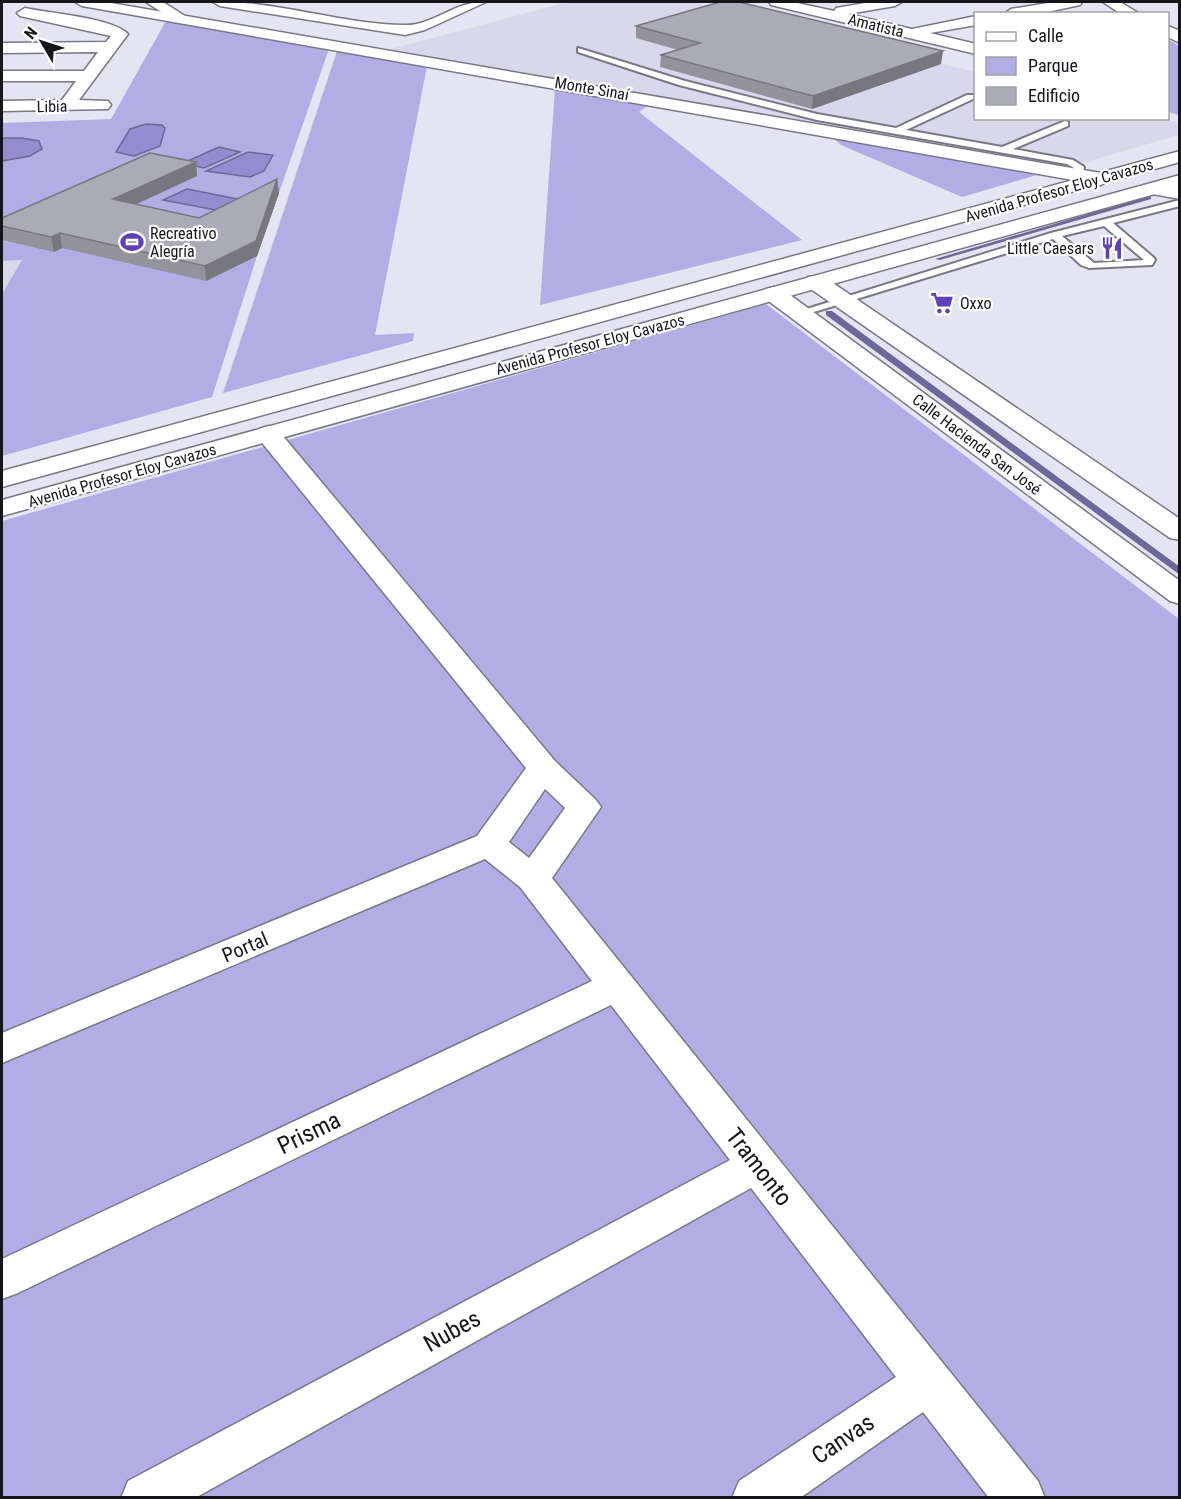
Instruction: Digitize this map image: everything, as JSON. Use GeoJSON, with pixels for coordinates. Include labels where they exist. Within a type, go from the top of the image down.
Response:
{"type":"FeatureCollection","features":[{"type":"Feature","properties":{"kind":"street","name":"Monte Sinaí"},"geometry":{"type":"LineString","coordinates":[[82,2],[1101,179]]}},
{"type":"Feature","properties":{"kind":"street"},"geometry":{"type":"LineString","coordinates":[[153,2],[180,18]]}},
{"type":"Feature","properties":{"kind":"street"},"geometry":{"type":"LineString","coordinates":[[219,2],[239,3],[397,30],[420,27],[479,2]]}},
{"type":"Feature","properties":{"kind":"street","name":"Amatista"},"geometry":{"type":"LineString","coordinates":[[776,2],[974,49]]}},
{"type":"Feature","properties":{"kind":"street"},"geometry":{"type":"LineString","coordinates":[[827,14],[895,2]]}},
{"type":"Feature","properties":{"kind":"street"},"geometry":{"type":"LineString","coordinates":[[1022,12],[1076,2]]}},
{"type":"Feature","properties":{"kind":"street"},"geometry":{"type":"LineString","coordinates":[[1110,2],[1129,12]]}},
{"type":"Feature","properties":{"kind":"street"},"geometry":{"type":"LineString","coordinates":[[320,18],[351,6]]}},
{"type":"Feature","properties":{"kind":"street"},"geometry":{"type":"LineString","coordinates":[[9,18],[41,8]]}},
{"type":"Feature","properties":{"kind":"street"},"geometry":{"type":"LineString","coordinates":[[25,13],[107,28],[115,41]]}},
{"type":"Feature","properties":{"kind":"street"},"geometry":{"type":"LineString","coordinates":[[907,33],[974,20]]}},
{"type":"Feature","properties":{"kind":"street"},"geometry":{"type":"LineString","coordinates":[[2,48],[115,41]]}},
{"type":"Feature","properties":{"kind":"street"},"geometry":{"type":"LineString","coordinates":[[68,105],[92,76],[115,41]]}},
{"type":"Feature","properties":{"kind":"street"},"geometry":{"type":"LineString","coordinates":[[2,76],[92,76]]}},
{"type":"Feature","properties":{"kind":"street","name":"Libia"},"geometry":{"type":"LineString","coordinates":[[2,106],[102,105]]}},
{"type":"Feature","properties":{"kind":"street","name":"Avenida Profesor Eloy Cavazos"},"geometry":{"type":"LineString","coordinates":[[2,479],[1179,156]]}},
{"type":"Feature","properties":{"kind":"street","name":"Avenida Profesor Eloy Cavazos"},"geometry":{"type":"LineString","coordinates":[[2,508],[1179,181]]}},
{"type":"Feature","properties":{"kind":"street"},"geometry":{"type":"LineString","coordinates":[[1154,189],[1179,193]]}},
{"type":"Feature","properties":{"kind":"street"},"geometry":{"type":"LineString","coordinates":[[816,282],[1179,532]]}},
{"type":"Feature","properties":{"kind":"street","name":"Calle Hacienda San José"},"geometry":{"type":"LineString","coordinates":[[774,294],[1179,595]]}},
{"type":"Feature","properties":{"kind":"street"},"geometry":{"type":"LineString","coordinates":[[268,434],[543,768],[584,807],[532,879]]}},
{"type":"Feature","properties":{"kind":"street"},"geometry":{"type":"LineString","coordinates":[[35,499],[25,493],[29,483],[97,453]]}},
{"type":"Feature","properties":{"kind":"street"},"geometry":{"type":"LineString","coordinates":[[489,844],[543,768]]}},
{"type":"Feature","properties":{"kind":"street","name":"Tramonto"},"geometry":{"type":"LineString","coordinates":[[489,844],[532,879],[1020,1497]]}},
{"type":"Feature","properties":{"kind":"street","name":"Portal"},"geometry":{"type":"LineString","coordinates":[[2,1049],[489,844]]}},
{"type":"Feature","properties":{"kind":"street","name":"Prisma"},"geometry":{"type":"LineString","coordinates":[[2,1280],[616,986]]}},
{"type":"Feature","properties":{"kind":"street","name":"Nubes"},"geometry":{"type":"LineString","coordinates":[[146,1497],[757,1165]]}},
{"type":"Feature","properties":{"kind":"street","name":"Canvas"},"geometry":{"type":"LineString","coordinates":[[758,1497],[928,1381]]}},
{"type":"Feature","properties":{"kind":"lane"},"geometry":{"type":"LineString","coordinates":[[581,50],[724,95],[895,132],[1074,163],[1079,167],[1078,174]]}},
{"type":"Feature","properties":{"kind":"lane"},"geometry":{"type":"LineString","coordinates":[[895,132],[970,98]]}},
{"type":"Feature","properties":{"kind":"lane"},"geometry":{"type":"LineString","coordinates":[[1002,150],[1065,124]]}},
{"type":"Feature","properties":{"kind":"lane"},"geometry":{"type":"LineString","coordinates":[[800,313],[1055,235],[1179,203]]}},
{"type":"Feature","properties":{"kind":"lane"},"geometry":{"type":"LineString","coordinates":[[1055,235],[1085,263],[1093,266],[1150,260],[1106,222]]}},
{"type":"Feature","properties":{"kind":"shaded area"},"geometry":{"type":"Polygon","coordinates":[[[568,2],[692,2],[974,72],[974,120],[1166,120],[1179,123],[1179,135],[1065,168],[387,50],[568,2]]]}},
{"type":"Feature","properties":{"kind":"shaded area"},"geometry":{"type":"Polygon","coordinates":[[[146,124],[162,125],[165,128],[160,146],[134,156],[116,152],[130,129],[146,124]]]}},
{"type":"Feature","properties":{"kind":"shaded area"},"geometry":{"type":"Polygon","coordinates":[[[2,138],[39,141],[42,149],[30,156],[2,161],[2,138]]]}},
{"type":"Feature","properties":{"kind":"shaded area"},"geometry":{"type":"Polygon","coordinates":[[[219,147],[240,152],[204,168],[183,163],[219,147]]]}},
{"type":"Feature","properties":{"kind":"shaded area"},"geometry":{"type":"Polygon","coordinates":[[[248,152],[273,155],[264,171],[250,177],[206,171],[248,152]]]}},
{"type":"Feature","properties":{"kind":"shaded area"},"geometry":{"type":"Polygon","coordinates":[[[187,189],[248,201],[226,212],[163,200],[187,189]]]}},
{"type":"Feature","properties":{"kind":"shaded area"},"geometry":{"type":"Polygon","coordinates":[[[22,260],[2,297],[2,261],[22,260]]]}},
{"type":"Feature","properties":{"kind":"green space","name":"Recreativo Alegría"},"geometry":{"type":"Polygon","coordinates":[[[166,21],[329,49],[257,256],[212,397],[2,456],[2,294],[22,260],[2,261],[2,123],[111,119],[166,21]]]}},
{"type":"Feature","properties":{"kind":"green space"},"geometry":{"type":"Polygon","coordinates":[[[1169,40],[1179,46],[1179,115],[1169,112],[1169,40]]]}},
{"type":"Feature","properties":{"kind":"green space"},"geometry":{"type":"Polygon","coordinates":[[[337,51],[427,66],[375,335],[414,333],[413,341],[223,393],[337,51]]]}},
{"type":"Feature","properties":{"kind":"green space"},"geometry":{"type":"Polygon","coordinates":[[[555,88],[650,104],[639,112],[802,240],[540,305],[555,88]]]}},
{"type":"Feature","properties":{"kind":"green space"},"geometry":{"type":"Polygon","coordinates":[[[829,135],[1037,175],[962,197],[841,145],[829,135]]]}},
{"type":"Feature","properties":{"kind":"green space"},"geometry":{"type":"Polygon","coordinates":[[[766,304],[1179,619],[1179,1497],[2,1498],[2,521],[766,304]]]}},
{"type":"Feature","properties":{"kind":"building"},"geometry":{"type":"Polygon","coordinates":[[[720,2],[739,2],[943,51],[813,96],[661,55],[700,43],[636,26],[720,2]]]}},
{"type":"Feature","properties":{"kind":"building"},"geometry":{"type":"Polygon","coordinates":[[[150,153],[196,162],[113,199],[199,218],[277,179],[256,241],[205,266],[60,233],[51,237],[2,226],[2,218],[150,153]]]}},
{"type":"Feature","properties":{"kind":"waterway"},"geometry":{"type":"LineString","coordinates":[[938,259],[1149,198]]}},
{"type":"Feature","properties":{"kind":"waterway"},"geometry":{"type":"LineString","coordinates":[[829,313],[1180,572]]}},
{"type":"Feature","properties":{"kind":"place","name":"Recreativo Alegría"},"geometry":{"type":"Point","coordinates":[132,242]}},
{"type":"Feature","properties":{"kind":"place","name":"Little Caesars"},"geometry":{"type":"Point","coordinates":[1112,248]}},
{"type":"Feature","properties":{"kind":"place","name":"Oxxo"},"geometry":{"type":"Point","coordinates":[942,303]}}]}
